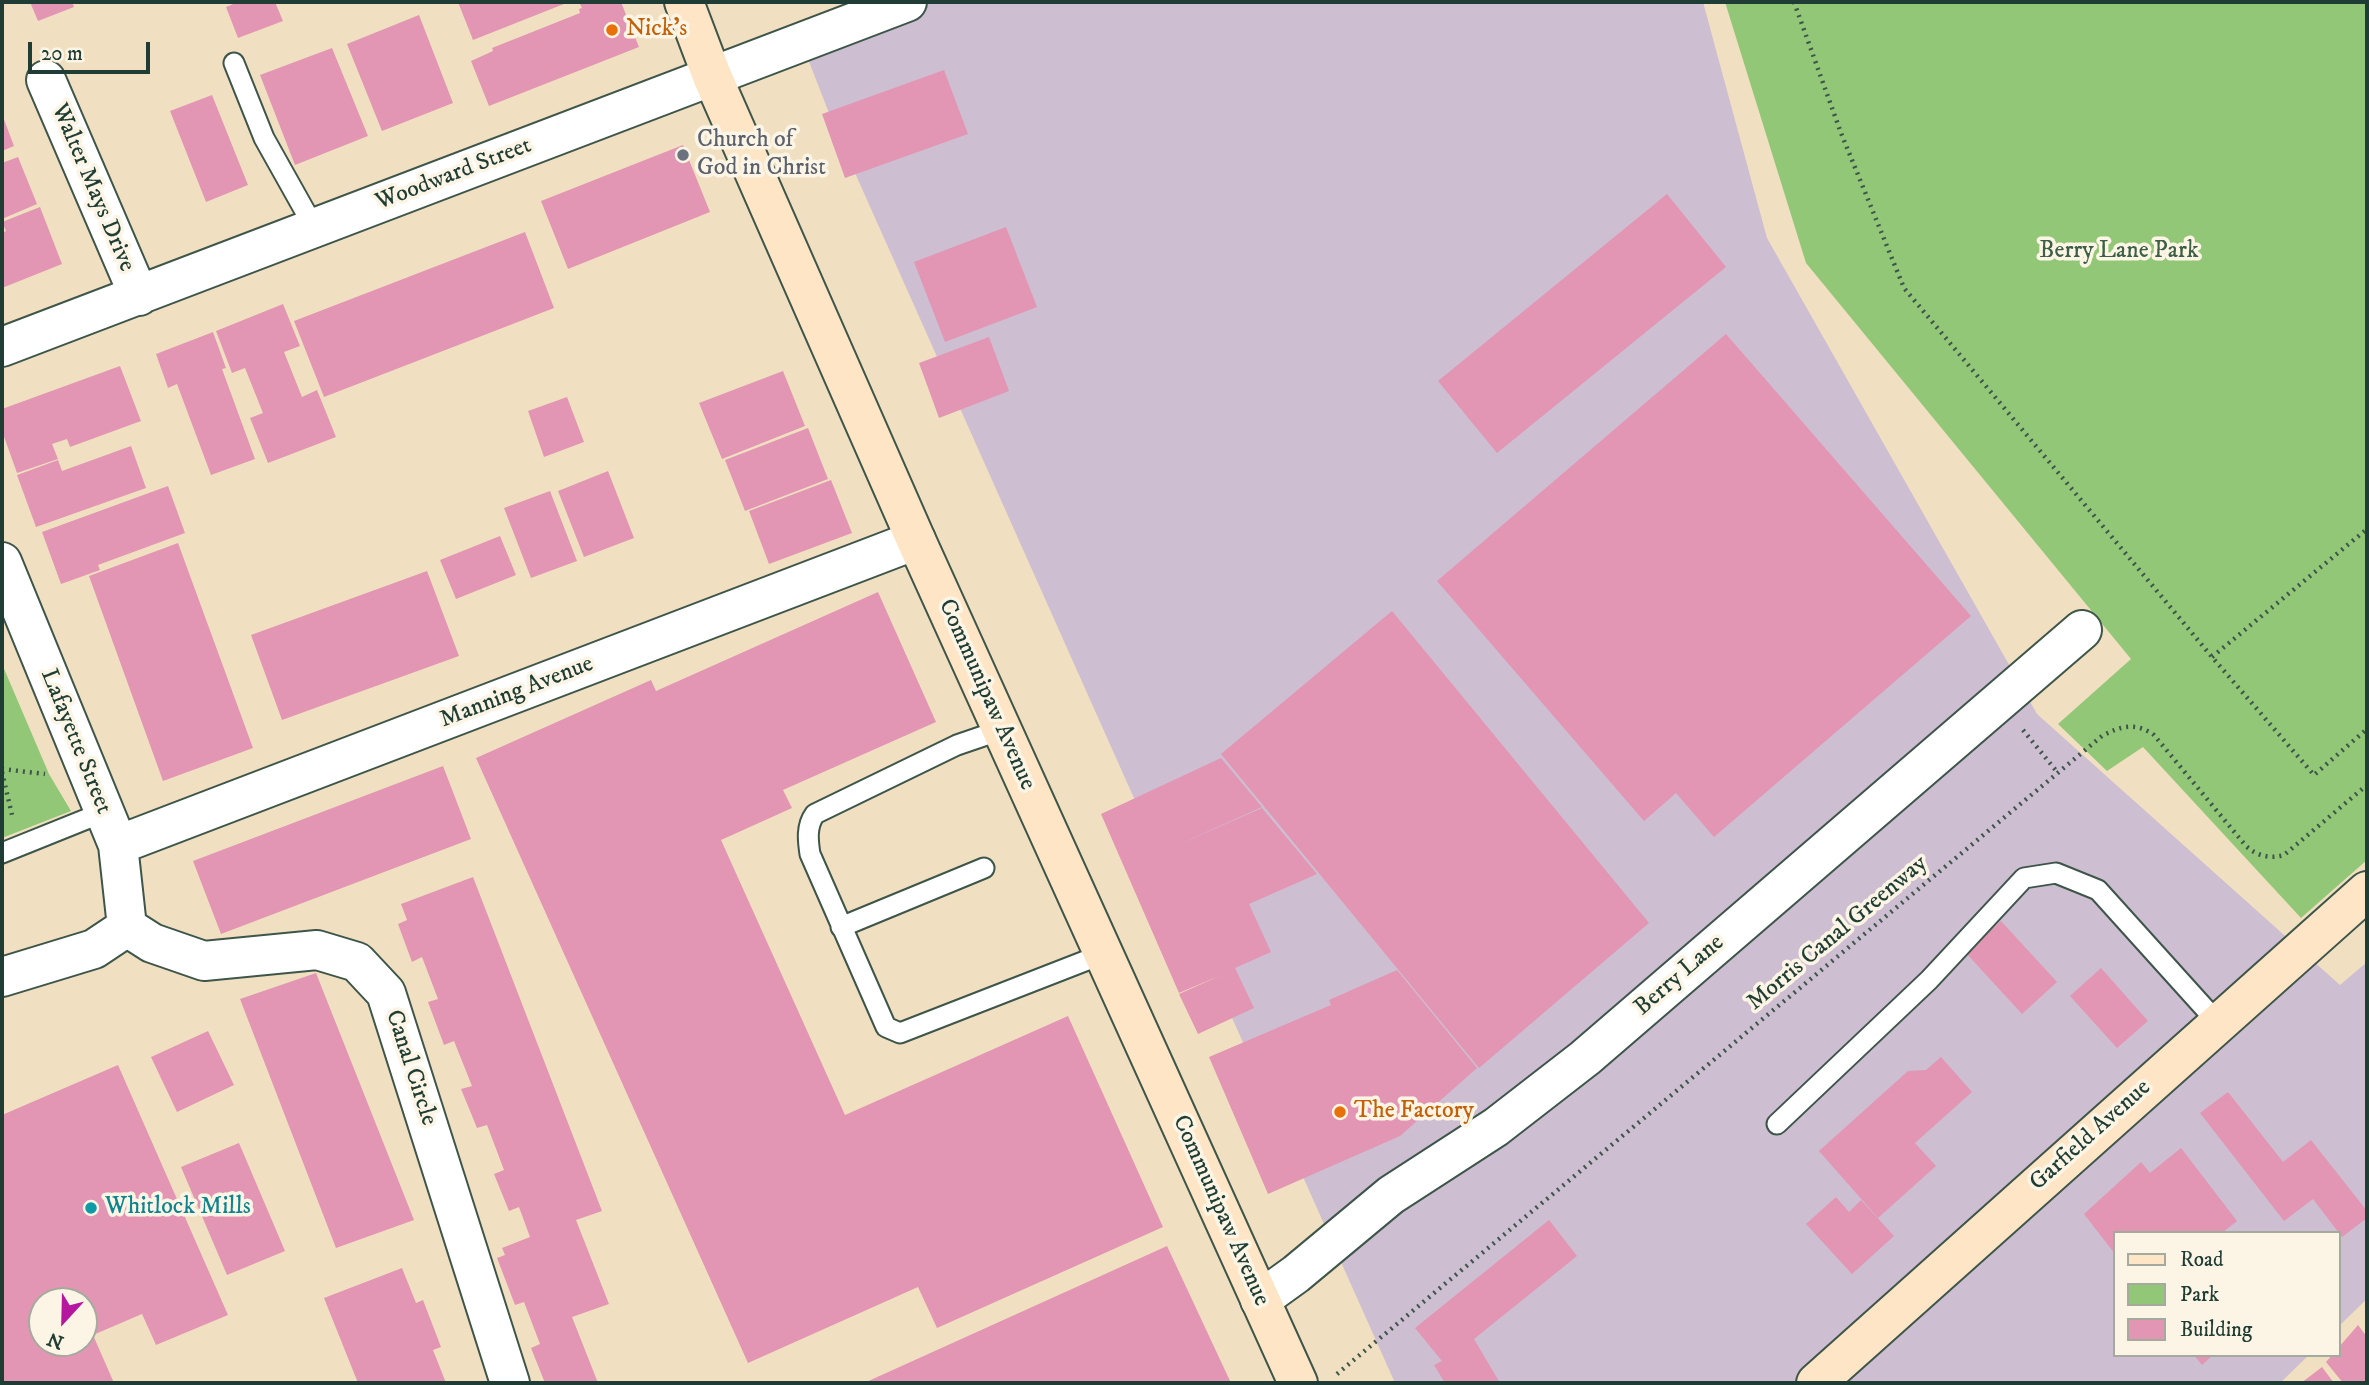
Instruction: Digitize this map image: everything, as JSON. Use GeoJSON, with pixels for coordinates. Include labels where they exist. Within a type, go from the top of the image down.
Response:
{"type":"FeatureCollection","features":[{"type":"Feature","properties":{"kind":"street","name":"Communipaw Avenue"},"geometry":{"type":"LineString","coordinates":[[684,2],[712,76],[916,540],[1260,1300],[1315,1380]]}},
{"type":"Feature","properties":{"kind":"street","name":"Woodward Street"},"geometry":{"type":"LineString","coordinates":[[2,347],[907,2]]}},
{"type":"Feature","properties":{"kind":"street","name":"Walter Mays Drive"},"geometry":{"type":"LineString","coordinates":[[46,80],[139,296]]}},
{"type":"Feature","properties":{"kind":"street","name":"Manning Avenue"},"geometry":{"type":"LineString","coordinates":[[111,829],[916,540]]}},
{"type":"Feature","properties":{"kind":"street","name":"Lafayette Street"},"geometry":{"type":"LineString","coordinates":[[2,562],[111,829],[127,926]]}},
{"type":"Feature","properties":{"kind":"street","name":"Berry Lane"},"geometry":{"type":"LineString","coordinates":[[1260,1300],[1297,1274],[1391,1195],[1496,1127],[1585,1058],[2082,630]]}},
{"type":"Feature","properties":{"kind":"street","name":"Garfield Avenue"},"geometry":{"type":"LineString","coordinates":[[1816,1383],[2367,891]]}},
{"type":"Feature","properties":{"kind":"street"},"geometry":{"type":"LineString","coordinates":[[2,977],[94,949],[127,926]]}},
{"type":"Feature","properties":{"kind":"street","name":"Canal Circle"},"geometry":{"type":"LineString","coordinates":[[127,926],[152,943],[204,961],[317,950],[357,962],[386,993],[510,1383]]}},
{"type":"Feature","properties":{"kind":"lane"},"geometry":{"type":"LineString","coordinates":[[234,63],[264,138],[315,229]]}},
{"type":"Feature","properties":{"kind":"lane"},"geometry":{"type":"LineString","coordinates":[[1002,730],[957,746],[815,814],[811,820],[810,855],[886,1027],[900,1032],[1103,954]]}},
{"type":"Feature","properties":{"kind":"lane"},"geometry":{"type":"LineString","coordinates":[[2,853],[111,829]]}},
{"type":"Feature","properties":{"kind":"lane"},"geometry":{"type":"LineString","coordinates":[[841,927],[984,868]]}},
{"type":"Feature","properties":{"kind":"lane"},"geometry":{"type":"LineString","coordinates":[[1777,1124],[1929,980],[2024,878],[2056,873],[2098,890],[2218,1023]]}},
{"type":"Feature","properties":{"kind":"path"},"geometry":{"type":"LineString","coordinates":[[1794,2],[1841,133],[1904,288],[2314,775],[2367,729]]}},
{"type":"Feature","properties":{"kind":"path"},"geometry":{"type":"LineString","coordinates":[[2212,657],[2367,529]]}},
{"type":"Feature","properties":{"kind":"path"},"geometry":{"type":"LineString","coordinates":[[1999,701],[2058,773]]}},
{"type":"Feature","properties":{"kind":"path","name":"Morris Canal Greenway"},"geometry":{"type":"LineString","coordinates":[[1315,1380],[2102,737],[2118,727],[2144,728],[2154,735],[2246,846],[2264,856],[2275,858],[2284,855],[2367,785]]}},
{"type":"Feature","properties":{"kind":"path"},"geometry":{"type":"LineString","coordinates":[[2,822],[13,818],[2,771],[49,774]]}},
{"type":"Feature","properties":{"kind":"shaded area"},"geometry":{"type":"Polygon","coordinates":[[[903,2],[1703,2],[1767,238],[2037,714],[2340,985],[2367,962],[2367,1299],[2341,1324],[2341,1231],[2114,1231],[2114,1357],[2307,1357],[2280,1383],[1395,1383],[834,126],[801,41],[903,2]]]}},
{"type":"Feature","properties":{"kind":"green space","name":"Berry Lane Park"},"geometry":{"type":"Polygon","coordinates":[[[1725,2],[2367,2],[2367,860],[2301,918],[2143,747],[2107,771],[2058,724],[2131,659],[1806,263],[1725,2]]]}},
{"type":"Feature","properties":{"kind":"green space"},"geometry":{"type":"Polygon","coordinates":[[[2,664],[49,774],[71,811],[2,838],[2,664]]]}},
{"type":"Feature","properties":{"kind":"building"},"geometry":{"type":"Polygon","coordinates":[[[30,2],[72,2],[74,7],[38,21],[30,2]]]}},
{"type":"Feature","properties":{"kind":"building"},"geometry":{"type":"Polygon","coordinates":[[[238,2],[275,2],[283,21],[238,38],[226,7],[238,2]]]}},
{"type":"Feature","properties":{"kind":"building"},"geometry":{"type":"Polygon","coordinates":[[[458,2],[569,2],[473,40],[458,2]]]}},
{"type":"Feature","properties":{"kind":"building"},"geometry":{"type":"Polygon","coordinates":[[[579,2],[621,2],[639,47],[489,106],[471,61],[493,51],[492,48],[580,13],[579,9],[582,8],[579,2]]]}},
{"type":"Feature","properties":{"kind":"building"},"geometry":{"type":"Polygon","coordinates":[[[419,15],[453,103],[382,131],[347,44],[419,15]]]}},
{"type":"Feature","properties":{"kind":"building"},"geometry":{"type":"Polygon","coordinates":[[[332,48],[368,136],[295,165],[260,75],[332,48]]]}},
{"type":"Feature","properties":{"kind":"building"},"geometry":{"type":"Polygon","coordinates":[[[944,70],[968,134],[845,178],[822,114],[944,70]]]}},
{"type":"Feature","properties":{"kind":"building"},"geometry":{"type":"Polygon","coordinates":[[[212,95],[248,185],[206,202],[170,111],[212,95]]]}},
{"type":"Feature","properties":{"kind":"building"},"geometry":{"type":"Polygon","coordinates":[[[2,114],[14,146],[2,151],[2,114]]]}},
{"type":"Feature","properties":{"kind":"building"},"geometry":{"type":"Polygon","coordinates":[[[683,145],[710,212],[568,269],[541,201],[683,145]]]}},
{"type":"Feature","properties":{"kind":"building"},"geometry":{"type":"Polygon","coordinates":[[[18,157],[37,204],[2,219],[2,163],[18,157]]]}},
{"type":"Feature","properties":{"kind":"building"},"geometry":{"type":"Polygon","coordinates":[[[1667,194],[1726,267],[1497,453],[1438,381],[1667,194]]]}},
{"type":"Feature","properties":{"kind":"building"},"geometry":{"type":"Polygon","coordinates":[[[40,207],[62,264],[2,288],[2,233],[6,231],[2,222],[40,207]]]}},
{"type":"Feature","properties":{"kind":"building"},"geometry":{"type":"Polygon","coordinates":[[[1006,227],[1037,307],[945,342],[914,262],[1006,227]]]}},
{"type":"Feature","properties":{"kind":"building"},"geometry":{"type":"Polygon","coordinates":[[[525,232],[554,308],[324,397],[294,321],[525,232]]]}},
{"type":"Feature","properties":{"kind":"building"},"geometry":{"type":"Polygon","coordinates":[[[283,304],[300,346],[284,352],[302,397],[317,390],[336,437],[268,463],[250,418],[263,413],[245,368],[232,373],[216,331],[283,304]]]}},
{"type":"Feature","properties":{"kind":"building"},"geometry":{"type":"Polygon","coordinates":[[[213,332],[226,368],[222,369],[255,459],[211,475],[177,384],[168,388],[156,354],[213,332]]]}},
{"type":"Feature","properties":{"kind":"building"},"geometry":{"type":"Polygon","coordinates":[[[1726,334],[1971,616],[1714,837],[1676,793],[1644,821],[1437,581],[1726,334]]]}},
{"type":"Feature","properties":{"kind":"building"},"geometry":{"type":"Polygon","coordinates":[[[989,337],[1009,391],[939,418],[919,363],[989,337]]]}},
{"type":"Feature","properties":{"kind":"building"},"geometry":{"type":"Polygon","coordinates":[[[120,366],[141,421],[70,447],[67,439],[52,444],[58,459],[17,473],[2,431],[2,409],[120,366]]]}},
{"type":"Feature","properties":{"kind":"building"},"geometry":{"type":"Polygon","coordinates":[[[783,371],[805,426],[722,459],[699,403],[783,371]]]}},
{"type":"Feature","properties":{"kind":"building"},"geometry":{"type":"Polygon","coordinates":[[[567,397],[584,442],[544,457],[528,411],[567,397]]]}},
{"type":"Feature","properties":{"kind":"building"},"geometry":{"type":"Polygon","coordinates":[[[808,428],[828,479],[745,511],[725,460],[808,428]]]}},
{"type":"Feature","properties":{"kind":"building"},"geometry":{"type":"Polygon","coordinates":[[[131,446],[146,488],[36,527],[17,475],[58,460],[62,471],[131,446]]]}},
{"type":"Feature","properties":{"kind":"building"},"geometry":{"type":"Polygon","coordinates":[[[608,471],[634,538],[584,557],[558,491],[608,471]]]}},
{"type":"Feature","properties":{"kind":"building"},"geometry":{"type":"Polygon","coordinates":[[[831,480],[852,533],[769,564],[749,511],[831,480]]]}},
{"type":"Feature","properties":{"kind":"building"},"geometry":{"type":"Polygon","coordinates":[[[168,486],[185,533],[98,565],[100,570],[61,584],[42,532],[168,486]]]}},
{"type":"Feature","properties":{"kind":"building"},"geometry":{"type":"Polygon","coordinates":[[[550,491],[577,561],[531,578],[504,508],[550,491]]]}},
{"type":"Feature","properties":{"kind":"building"},"geometry":{"type":"Polygon","coordinates":[[[500,536],[516,575],[456,599],[440,560],[500,536]]]}},
{"type":"Feature","properties":{"kind":"building"},"geometry":{"type":"Polygon","coordinates":[[[178,543],[253,748],[163,781],[89,576],[178,543]]]}},
{"type":"Feature","properties":{"kind":"building"},"geometry":{"type":"Polygon","coordinates":[[[427,571],[459,656],[282,720],[251,635],[427,571]]]}},
{"type":"Feature","properties":{"kind":"building"},"geometry":{"type":"Polygon","coordinates":[[[878,592],[936,722],[783,790],[792,808],[721,840],[845,1115],[1068,1016],[1163,1227],[937,1328],[918,1287],[748,1363],[476,758],[651,680],[656,691],[878,592]]]}},
{"type":"Feature","properties":{"kind":"building"},"geometry":{"type":"Polygon","coordinates":[[[1392,611],[1649,923],[1479,1068],[1221,754],[1392,611]]]}},
{"type":"Feature","properties":{"kind":"building"},"geometry":{"type":"Polygon","coordinates":[[[1221,758],[1262,807],[1173,847],[1262,808],[1317,874],[1249,904],[1271,952],[1235,968],[1254,1008],[1198,1034],[1179,994],[1224,974],[1179,993],[1101,814],[1221,758]]]}},
{"type":"Feature","properties":{"kind":"building"},"geometry":{"type":"Polygon","coordinates":[[[443,766],[471,839],[221,934],[193,861],[443,766]]]}},
{"type":"Feature","properties":{"kind":"building"},"geometry":{"type":"Polygon","coordinates":[[[473,877],[602,1211],[576,1220],[609,1304],[572,1317],[598,1383],[545,1383],[531,1348],[540,1344],[524,1302],[515,1305],[497,1258],[505,1255],[502,1248],[530,1237],[519,1207],[509,1211],[494,1174],[504,1170],[487,1125],[477,1128],[461,1089],[472,1086],[454,1041],[444,1045],[428,1002],[438,999],[422,957],[412,962],[398,924],[407,920],[401,904],[473,877]]]}},
{"type":"Feature","properties":{"kind":"building"},"geometry":{"type":"Polygon","coordinates":[[[2001,921],[2057,982],[2022,1014],[1966,953],[2001,921]]]}},
{"type":"Feature","properties":{"kind":"building"},"geometry":{"type":"Polygon","coordinates":[[[2101,968],[2148,1021],[2117,1048],[2070,996],[2101,968]]]}},
{"type":"Feature","properties":{"kind":"building"},"geometry":{"type":"Polygon","coordinates":[[[1397,970],[1477,1068],[1400,1136],[1268,1194],[1209,1057],[1331,1005],[1329,1000],[1397,970]]]}},
{"type":"Feature","properties":{"kind":"building"},"geometry":{"type":"Polygon","coordinates":[[[316,973],[414,1220],[336,1248],[240,999],[316,973]]]}},
{"type":"Feature","properties":{"kind":"building"},"geometry":{"type":"Polygon","coordinates":[[[208,1031],[234,1085],[177,1112],[151,1057],[208,1031]]]}},
{"type":"Feature","properties":{"kind":"building"},"geometry":{"type":"Polygon","coordinates":[[[1941,1057],[1972,1092],[1915,1143],[1936,1166],[1878,1218],[1819,1151],[1908,1071],[1926,1070],[1941,1057]]]}},
{"type":"Feature","properties":{"kind":"building","name":"Whitlock Mills"},"geometry":{"type":"Polygon","coordinates":[[[118,1065],[228,1315],[156,1345],[142,1314],[98,1333],[98,1287],[28,1287],[28,1357],[98,1357],[98,1346],[114,1383],[2,1383],[2,1115],[118,1065]]]}},
{"type":"Feature","properties":{"kind":"building"},"geometry":{"type":"Polygon","coordinates":[[[2228,1092],[2283,1162],[2311,1140],[2367,1211],[2367,1218],[2342,1237],[2341,1231],[2337,1231],[2313,1199],[2284,1221],[2200,1113],[2228,1092]]]}},
{"type":"Feature","properties":{"kind":"building"},"geometry":{"type":"Polygon","coordinates":[[[239,1143],[285,1251],[227,1275],[181,1167],[239,1143]]]}},
{"type":"Feature","properties":{"kind":"building"},"geometry":{"type":"Polygon","coordinates":[[[2181,1148],[2237,1221],[2224,1231],[2114,1231],[2114,1253],[2084,1214],[2141,1162],[2150,1173],[2181,1148]]]}},
{"type":"Feature","properties":{"kind":"building"},"geometry":{"type":"Polygon","coordinates":[[[1836,1197],[1849,1212],[1861,1200],[1894,1236],[1852,1274],[1806,1224],[1836,1197]]]}},
{"type":"Feature","properties":{"kind":"building"},"geometry":{"type":"Polygon","coordinates":[[[1549,1220],[1577,1256],[1474,1339],[1500,1383],[1445,1383],[1434,1365],[1442,1361],[1415,1328],[1549,1220]]]}},
{"type":"Feature","properties":{"kind":"building"},"geometry":{"type":"Polygon","coordinates":[[[1167,1246],[1231,1383],[864,1383],[1167,1246]]]}},
{"type":"Feature","properties":{"kind":"building"},"geometry":{"type":"Polygon","coordinates":[[[402,1268],[416,1303],[423,1300],[441,1347],[433,1350],[446,1383],[358,1383],[324,1298],[402,1268]]]}},
{"type":"Feature","properties":{"kind":"building"},"geometry":{"type":"Polygon","coordinates":[[[2358,1325],[2367,1337],[2367,1383],[2343,1383],[2326,1362],[2330,1357],[2341,1357],[2341,1345],[2358,1325]]]}},
{"type":"Feature","properties":{"kind":"building"},"geometry":{"type":"Polygon","coordinates":[[[2196,1357],[2211,1357],[2202,1365],[2196,1357]]]}},
{"type":"Feature","properties":{"kind":"building"},"geometry":{"type":"Polygon","coordinates":[[[2322,1367],[2334,1383],[2301,1383],[2322,1367]]]}},
{"type":"Feature","properties":{"kind":"place","name":"Nick's"},"geometry":{"type":"Point","coordinates":[612,30]}},
{"type":"Feature","properties":{"kind":"place","name":"Church of God in Christ"},"geometry":{"type":"Point","coordinates":[683,155]}},
{"type":"Feature","properties":{"kind":"place","name":"The Factory"},"geometry":{"type":"Point","coordinates":[1340,1112]}},
{"type":"Feature","properties":{"kind":"place","name":"Whitlock Mills"},"geometry":{"type":"Point","coordinates":[91,1208]}}]}
